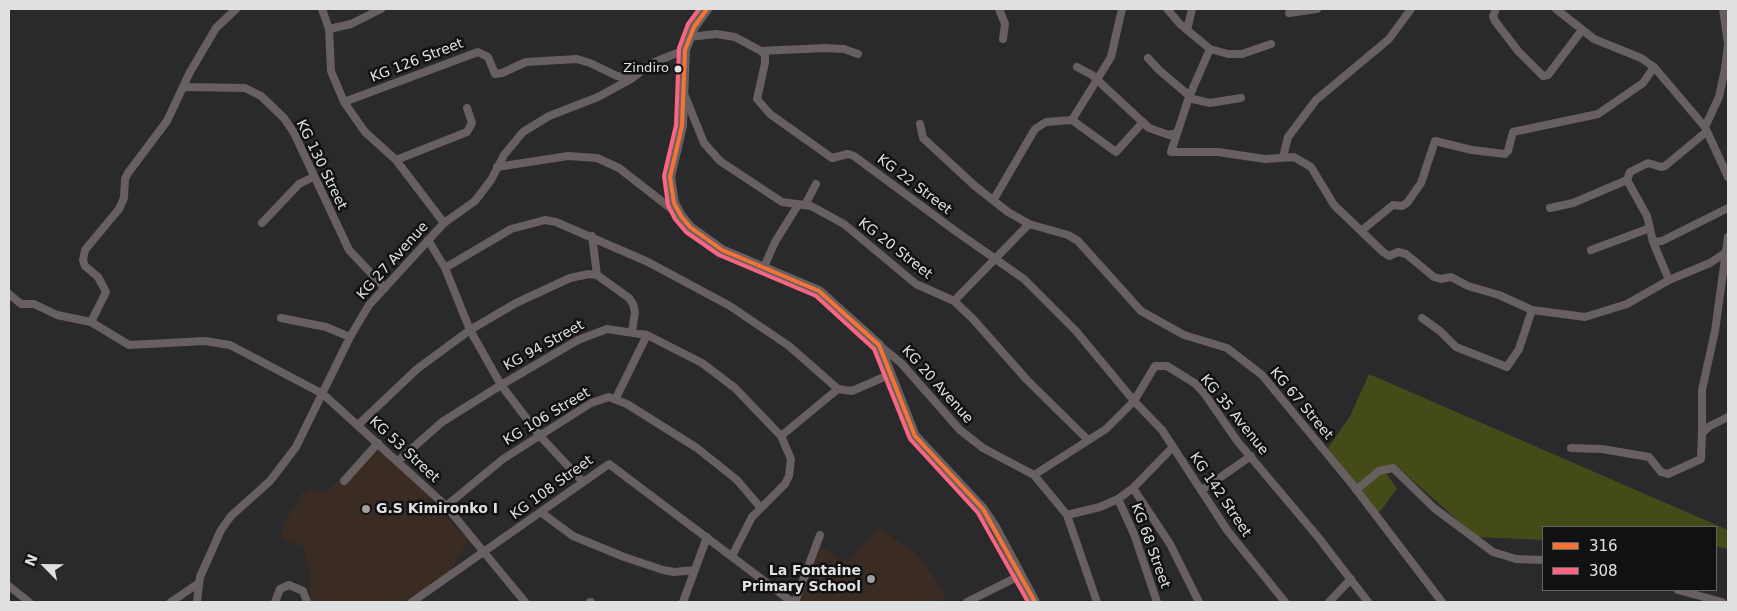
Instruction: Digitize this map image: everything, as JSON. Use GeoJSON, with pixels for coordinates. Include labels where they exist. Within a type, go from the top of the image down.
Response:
{"type":"FeatureCollection","features":[{"type":"Feature","properties":{"kind":"main road"},"geometry":{"type":"LineString","coordinates":[[708,9],[699,18],[689,37],[685,50],[685,96],[682,126],[670,178],[674,203],[681,216],[690,227],[722,250],[764,266],[819,291],[879,345],[911,428],[921,444],[983,510],[1003,540],[1035,602]]}},
{"type":"Feature","properties":{"kind":"street"},"geometry":{"type":"LineString","coordinates":[[9,294],[21,304],[34,304],[57,315],[92,322],[106,292],[98,277],[85,266],[83,260],[85,250],[119,209],[128,173],[167,121],[216,28],[236,9]]}},
{"type":"Feature","properties":{"kind":"street"},"geometry":{"type":"LineString","coordinates":[[322,9],[328,29],[331,71],[344,102],[365,132],[396,160],[444,223]]}},
{"type":"Feature","properties":{"kind":"street"},"geometry":{"type":"LineString","coordinates":[[328,29],[351,24],[381,9]]}},
{"type":"Feature","properties":{"kind":"street"},"geometry":{"type":"LineString","coordinates":[[999,9],[1005,24],[1003,39]]}},
{"type":"Feature","properties":{"kind":"street"},"geometry":{"type":"LineString","coordinates":[[1072,120],[1111,57],[1122,9]]}},
{"type":"Feature","properties":{"kind":"street"},"geometry":{"type":"LineString","coordinates":[[1167,9],[1187,30],[1210,49],[1228,54],[1242,54],[1271,44]]}},
{"type":"Feature","properties":{"kind":"street"},"geometry":{"type":"LineString","coordinates":[[1187,30],[1192,9]]}},
{"type":"Feature","properties":{"kind":"street"},"geometry":{"type":"LineString","coordinates":[[1289,13],[1318,9]]}},
{"type":"Feature","properties":{"kind":"street"},"geometry":{"type":"LineString","coordinates":[[1283,157],[1288,138],[1316,100],[1389,39],[1410,9]]}},
{"type":"Feature","properties":{"kind":"street"},"geometry":{"type":"LineString","coordinates":[[1496,9],[1493,16],[1495,21],[1518,50],[1543,76],[1548,74],[1582,30]]}},
{"type":"Feature","properties":{"kind":"street"},"geometry":{"type":"LineString","coordinates":[[1556,9],[1598,42],[1641,58],[1654,68],[1706,129],[1728,178]]}},
{"type":"Feature","properties":{"kind":"street"},"geometry":{"type":"LineString","coordinates":[[1550,208],[1573,203],[1627,180],[1630,172],[1648,163],[1661,168],[1665,166],[1706,129],[1718,98],[1728,53],[1727,27],[1723,9]]}},
{"type":"Feature","properties":{"kind":"street"},"geometry":{"type":"LineString","coordinates":[[689,37],[716,34],[735,37],[761,52],[825,48],[844,49],[858,54]]}},
{"type":"Feature","properties":{"kind":"street"},"geometry":{"type":"LineString","coordinates":[[1210,49],[1189,97],[1171,148],[1173,154],[1204,152],[1266,158],[1294,157],[1312,167],[1334,205],[1388,256],[1398,252],[1406,254],[1434,277],[1441,279],[1451,277],[1468,286],[1499,295],[1532,310],[1570,317],[1599,315],[1627,304],[1669,280],[1698,269],[1725,253]]}},
{"type":"Feature","properties":{"kind":"street","name":"KG 27 Avenue"},"geometry":{"type":"LineString","coordinates":[[197,602],[199,583],[210,552],[225,523],[285,464],[324,394],[350,337],[369,304],[444,223],[475,202],[488,185],[497,167],[516,139],[532,126],[548,116],[598,97],[631,79],[652,63],[685,50]]}},
{"type":"Feature","properties":{"kind":"street","name":"KG 126 Street"},"geometry":{"type":"LineString","coordinates":[[344,102],[478,52],[486,54],[495,74],[533,61],[577,59],[590,62],[617,76],[631,79]]}},
{"type":"Feature","properties":{"kind":"street","name":"KG 22 Street"},"geometry":{"type":"LineString","coordinates":[[761,52],[765,55],[765,63],[756,95],[764,108],[832,158],[848,154],[854,156],[960,235],[998,258],[1024,279],[1076,331],[1134,401]]}},
{"type":"Feature","properties":{"kind":"street"},"geometry":{"type":"LineString","coordinates":[[1148,58],[1189,97],[1210,103],[1241,98]]}},
{"type":"Feature","properties":{"kind":"street"},"geometry":{"type":"LineString","coordinates":[[1077,67],[1096,79],[1143,122],[1159,133],[1169,135],[1177,133]]}},
{"type":"Feature","properties":{"kind":"street"},"geometry":{"type":"LineString","coordinates":[[1361,231],[1391,206],[1402,206],[1414,195],[1424,175],[1435,141],[1472,150],[1505,154],[1508,151],[1513,132],[1598,114],[1643,83],[1654,68]]}},
{"type":"Feature","properties":{"kind":"street","name":"KG 130 Street"},"geometry":{"type":"LineString","coordinates":[[183,88],[238,87],[257,92],[284,118],[294,133],[313,177],[349,250],[385,288]]}},
{"type":"Feature","properties":{"kind":"street","name":"KG 20 Street"},"geometry":{"type":"LineString","coordinates":[[685,96],[704,143],[720,162],[782,202],[801,205],[844,224],[916,284],[954,301],[973,319],[1028,380],[1088,440]]}},
{"type":"Feature","properties":{"kind":"street"},"geometry":{"type":"LineString","coordinates":[[396,160],[467,132],[472,123],[466,108]]}},
{"type":"Feature","properties":{"kind":"street"},"geometry":{"type":"LineString","coordinates":[[994,199],[1035,129],[1046,122],[1072,120],[1116,152],[1143,122]]}},
{"type":"Feature","properties":{"kind":"street","name":"KG 67 Street"},"geometry":{"type":"LineString","coordinates":[[920,124],[923,138],[975,186],[1028,224],[1068,235],[1078,241],[1135,305],[1148,315],[1184,335],[1227,348],[1262,375],[1356,490],[1442,602]]}},
{"type":"Feature","properties":{"kind":"street"},"geometry":{"type":"LineString","coordinates":[[497,167],[568,156],[597,158],[620,168],[681,216]]}},
{"type":"Feature","properties":{"kind":"street"},"geometry":{"type":"LineString","coordinates":[[262,223],[299,184],[313,177]]}},
{"type":"Feature","properties":{"kind":"street"},"geometry":{"type":"LineString","coordinates":[[1627,180],[1647,216],[1654,242],[1669,280]]}},
{"type":"Feature","properties":{"kind":"street"},"geometry":{"type":"LineString","coordinates":[[764,266],[816,184]]}},
{"type":"Feature","properties":{"kind":"street"},"geometry":{"type":"LineString","coordinates":[[1654,242],[1662,241],[1728,208]]}},
{"type":"Feature","properties":{"kind":"street"},"geometry":{"type":"LineString","coordinates":[[444,268],[511,230],[529,223],[545,220],[556,222],[592,236],[648,262],[745,315],[789,346],[838,389],[847,392],[852,391],[891,374]]}},
{"type":"Feature","properties":{"kind":"street"},"geometry":{"type":"LineString","coordinates":[[954,301],[998,258],[1028,224]]}},
{"type":"Feature","properties":{"kind":"street"},"geometry":{"type":"LineString","coordinates":[[1592,250],[1650,228]]}},
{"type":"Feature","properties":{"kind":"street"},"geometry":{"type":"LineString","coordinates":[[592,236],[597,275]]}},
{"type":"Feature","properties":{"kind":"street"},"geometry":{"type":"LineString","coordinates":[[1571,448],[1611,450],[1649,457],[1661,472],[1668,474],[1701,459],[1702,390],[1715,331],[1728,237]]}},
{"type":"Feature","properties":{"kind":"street"},"geometry":{"type":"LineString","coordinates":[[428,240],[444,268],[470,330],[501,384],[540,436],[583,482]]}},
{"type":"Feature","properties":{"kind":"street"},"geometry":{"type":"LineString","coordinates":[[358,425],[417,369],[470,330],[516,303],[570,278],[589,274],[597,275],[629,298],[633,304],[632,332]]}},
{"type":"Feature","properties":{"kind":"street"},"geometry":{"type":"LineString","coordinates":[[1422,318],[1440,330],[1456,347],[1507,367],[1522,342],[1532,310]]}},
{"type":"Feature","properties":{"kind":"street"},"geometry":{"type":"LineString","coordinates":[[281,318],[326,327],[350,337]]}},
{"type":"Feature","properties":{"kind":"street","name":"KG 53 Street"},"geometry":{"type":"LineString","coordinates":[[92,322],[129,345],[205,341],[230,345],[324,394],[446,506],[525,602]]}},
{"type":"Feature","properties":{"kind":"street","name":"KG 94 Street"},"geometry":{"type":"LineString","coordinates":[[398,461],[442,422],[501,384],[578,340],[598,331],[616,329],[648,335],[702,363],[721,376],[762,414],[781,436],[791,459],[789,476],[779,490],[760,507],[747,526],[732,556]]}},
{"type":"Feature","properties":{"kind":"street"},"geometry":{"type":"LineString","coordinates":[[648,335],[616,398],[657,422],[717,462],[737,480],[760,507]]}},
{"type":"Feature","properties":{"kind":"street","name":"KG 20 Avenue"},"geometry":{"type":"LineString","coordinates":[[879,345],[900,363],[960,430],[983,448],[1034,475],[1067,515],[1097,602]]}},
{"type":"Feature","properties":{"kind":"street","name":"KG 35 Avenue"},"geometry":{"type":"LineString","coordinates":[[1034,475],[1106,429],[1134,401],[1155,366],[1167,366],[1196,384],[1368,602]]}},
{"type":"Feature","properties":{"kind":"street"},"geometry":{"type":"LineString","coordinates":[[781,436],[838,389]]}},
{"type":"Feature","properties":{"kind":"street","name":"KG 106 Street"},"geometry":{"type":"LineString","coordinates":[[446,506],[502,459],[591,403],[609,397],[616,398]]}},
{"type":"Feature","properties":{"kind":"street","name":"KG 142 Street"},"geometry":{"type":"LineString","coordinates":[[1134,401],[1162,430],[1226,530],[1285,602]]}},
{"type":"Feature","properties":{"kind":"street"},"geometry":{"type":"LineString","coordinates":[[1702,433],[1728,417]]}},
{"type":"Feature","properties":{"kind":"street"},"geometry":{"type":"LineString","coordinates":[[344,481],[378,443]]}},
{"type":"Feature","properties":{"kind":"street"},"geometry":{"type":"LineString","coordinates":[[1067,515],[1100,507],[1118,498],[1132,488],[1173,447]]}},
{"type":"Feature","properties":{"kind":"street"},"geometry":{"type":"LineString","coordinates":[[1202,490],[1251,456]]}},
{"type":"Feature","properties":{"kind":"street","name":"KG 108 Street"},"geometry":{"type":"LineString","coordinates":[[412,602],[483,551],[542,513],[606,465],[612,466],[793,602]]}},
{"type":"Feature","properties":{"kind":"street"},"geometry":{"type":"LineString","coordinates":[[1356,490],[1379,471],[1385,468],[1393,468],[1434,508],[1493,552],[1516,559],[1542,560]]}},
{"type":"Feature","properties":{"kind":"street"},"geometry":{"type":"LineString","coordinates":[[1132,488],[1170,544],[1199,602]]}},
{"type":"Feature","properties":{"kind":"street","name":"KG 68 Street"},"geometry":{"type":"LineString","coordinates":[[1118,498],[1134,534],[1157,602]]}},
{"type":"Feature","properties":{"kind":"street"},"geometry":{"type":"LineString","coordinates":[[542,513],[573,536],[624,557],[663,570],[674,572],[695,570]]}},
{"type":"Feature","properties":{"kind":"street"},"geometry":{"type":"LineString","coordinates":[[793,602],[820,536]]}},
{"type":"Feature","properties":{"kind":"street"},"geometry":{"type":"LineString","coordinates":[[683,602],[707,537]]}},
{"type":"Feature","properties":{"kind":"street"},"geometry":{"type":"LineString","coordinates":[[967,602],[1021,576]]}},
{"type":"Feature","properties":{"kind":"street"},"geometry":{"type":"LineString","coordinates":[[1329,602],[1351,579]]}},
{"type":"Feature","properties":{"kind":"street"},"geometry":{"type":"LineString","coordinates":[[171,602],[199,583]]}},
{"type":"Feature","properties":{"kind":"street"},"geometry":{"type":"LineString","coordinates":[[275,602],[280,589],[289,585],[296,586],[303,591],[307,602]]}},
{"type":"Feature","properties":{"kind":"street"},"geometry":{"type":"LineString","coordinates":[[9,586],[28,602]]}},
{"type":"Feature","properties":{"kind":"street"},"geometry":{"type":"LineString","coordinates":[[1682,591],[1722,602]]}},
{"type":"Feature","properties":{"kind":"shaded area","name":"G.S Kimironko I"},"geometry":{"type":"Polygon","coordinates":[[[374,444],[425,493],[468,540],[451,570],[425,592],[401,602],[310,602],[311,580],[303,547],[281,538],[284,524],[301,494],[311,488],[326,493],[374,444]]]}},
{"type":"Feature","properties":{"kind":"shaded area","name":"La Fontaine Primary School"},"geometry":{"type":"Polygon","coordinates":[[[878,528],[918,554],[947,597],[937,602],[802,602],[799,600],[821,546],[841,560],[850,559],[878,528]]]}},
{"type":"Feature","properties":{"kind":"green space"},"geometry":{"type":"Polygon","coordinates":[[[1369,374],[1728,530],[1728,549],[1717,547],[1717,526],[1542,526],[1542,540],[1477,537],[1396,466],[1387,474],[1397,489],[1378,514],[1328,448],[1350,416],[1369,374]]]}},
{"type":"Feature","properties":{"kind":"transit line","name":"308"},"geometry":{"type":"LineString","coordinates":[[699,9],[688,24],[679,48],[676,125],[664,176],[668,205],[675,219],[686,232],[719,255],[816,296],[874,349],[910,439],[978,513],[1028,602]]}},
{"type":"Feature","properties":{"kind":"transit line","name":"316"},"geometry":{"type":"LineString","coordinates":[[707,9],[694,27],[685,50],[682,126],[670,177],[674,203],[681,216],[690,227],[722,250],[819,291],[879,345],[915,436],[983,509],[1035,602]]}},
{"type":"Feature","properties":{"kind":"place","name":"Zindiro"},"geometry":{"type":"Point","coordinates":[678,69]}},
{"type":"Feature","properties":{"kind":"place","name":"G.S Kimironko I"},"geometry":{"type":"Point","coordinates":[366,509]}},
{"type":"Feature","properties":{"kind":"place","name":"La Fontaine Primary School"},"geometry":{"type":"Point","coordinates":[871,579]}}]}
